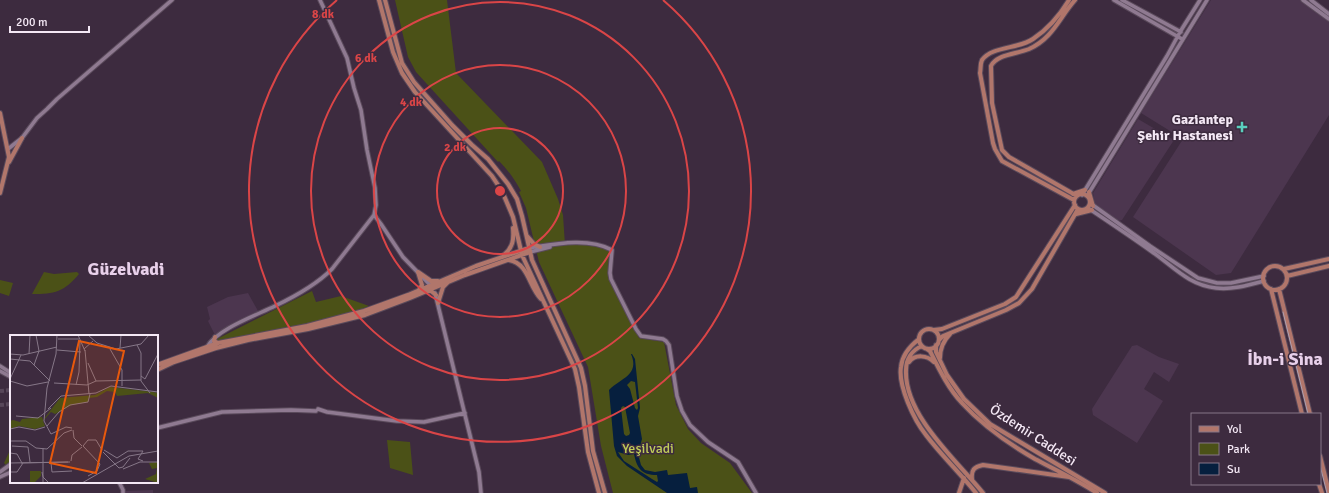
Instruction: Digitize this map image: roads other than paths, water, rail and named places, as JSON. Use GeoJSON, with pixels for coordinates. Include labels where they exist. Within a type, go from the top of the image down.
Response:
{"type":"FeatureCollection","features":[{"type":"Feature","properties":{"kind":"main road"},"geometry":{"type":"LineString","coordinates":[[379,0],[393,52],[402,73],[416,92],[492,176],[502,191],[513,217],[522,253],[575,369],[588,452],[599,493]]}},
{"type":"Feature","properties":{"kind":"main road"},"geometry":{"type":"LineString","coordinates":[[385,0],[402,62],[414,82],[457,130],[488,159],[508,184],[517,199],[529,250],[581,368],[585,386],[593,451],[605,493]]}},
{"type":"Feature","properties":{"kind":"main road"},"geometry":{"type":"LineString","coordinates":[[1069,0],[1058,18],[1033,40],[1009,48],[990,52],[981,61],[980,73],[993,143],[1002,161],[1072,199],[1076,214]]}},
{"type":"Feature","properties":{"kind":"main road"},"geometry":{"type":"LineString","coordinates":[[1075,0],[1056,27],[1041,42],[1029,49],[998,58],[993,61],[991,66],[992,103],[1002,150],[1009,158],[1082,194],[1091,207]]}},
{"type":"Feature","properties":{"kind":"main road"},"geometry":{"type":"LineString","coordinates":[[0,113],[8,149],[8,165]]}},
{"type":"Feature","properties":{"kind":"main road"},"geometry":{"type":"LineString","coordinates":[[0,193],[8,165],[22,138]]}},
{"type":"Feature","properties":{"kind":"main road"},"geometry":{"type":"LineString","coordinates":[[1072,199],[1082,194]]}},
{"type":"Feature","properties":{"kind":"main road"},"geometry":{"type":"LineString","coordinates":[[1075,208],[1083,210],[1091,207]]}},
{"type":"Feature","properties":{"kind":"main road"},"geometry":{"type":"LineString","coordinates":[[1075,208],[1016,297],[1005,304],[942,329],[934,330],[928,328],[923,330],[920,333],[919,339],[922,346],[927,349],[931,348],[936,345],[943,336],[1018,304],[1032,289],[1076,214],[1091,207]]}},
{"type":"Feature","properties":{"kind":"main road"},"geometry":{"type":"LineString","coordinates":[[501,258],[509,251],[514,243],[513,217]]}},
{"type":"Feature","properties":{"kind":"main road"},"geometry":{"type":"LineString","coordinates":[[526,234],[534,244],[540,247]]}},
{"type":"Feature","properties":{"kind":"main road"},"geometry":{"type":"LineString","coordinates":[[158,365],[218,343],[337,319],[382,305],[449,281],[507,260],[529,250]]}},
{"type":"Feature","properties":{"kind":"main road"},"geometry":{"type":"LineString","coordinates":[[158,370],[174,362],[216,348],[248,340],[303,330],[365,315],[426,291],[441,281],[476,266],[522,253]]}},
{"type":"Feature","properties":{"kind":"main road"},"geometry":{"type":"LineString","coordinates":[[1302,413],[1271,289],[1264,281],[1264,276],[1266,270],[1273,266],[1284,269],[1329,259]]}},
{"type":"Feature","properties":{"kind":"main road"},"geometry":{"type":"LineString","coordinates":[[507,260],[515,261],[523,266],[536,294],[545,303]]}},
{"type":"Feature","properties":{"kind":"main road"},"geometry":{"type":"LineString","coordinates":[[1287,276],[1329,266]]}},
{"type":"Feature","properties":{"kind":"main road"},"geometry":{"type":"LineString","coordinates":[[1271,289],[1279,289],[1285,284],[1287,276],[1284,269]]}},
{"type":"Feature","properties":{"kind":"main road"},"geometry":{"type":"LineString","coordinates":[[418,272],[431,281],[441,281]]}},
{"type":"Feature","properties":{"kind":"main road"},"geometry":{"type":"LineString","coordinates":[[418,272],[422,285],[418,291]]}},
{"type":"Feature","properties":{"kind":"main road"},"geometry":{"type":"LineString","coordinates":[[438,304],[443,287],[449,281]]}},
{"type":"Feature","properties":{"kind":"main road"},"geometry":{"type":"LineString","coordinates":[[1279,289],[1310,413]]}},
{"type":"Feature","properties":{"kind":"main road"},"geometry":{"type":"LineString","coordinates":[[426,291],[430,291],[436,295]]}},
{"type":"Feature","properties":{"kind":"main road"},"geometry":{"type":"LineString","coordinates":[[934,330],[938,334],[939,340]]}},
{"type":"Feature","properties":{"kind":"main road"},"geometry":{"type":"LineString","coordinates":[[906,366],[911,358],[917,356],[926,357],[938,363],[940,350],[951,332]]}},
{"type":"Feature","properties":{"kind":"main road"},"geometry":{"type":"LineString","coordinates":[[215,337],[214,341],[218,343]]}},
{"type":"Feature","properties":{"kind":"main road"},"geometry":{"type":"LineString","coordinates":[[919,339],[906,350],[900,367],[908,406],[925,434],[976,493]]}},
{"type":"Feature","properties":{"kind":"main road","name":"Özdemir Caddesi"},"geometry":{"type":"LineString","coordinates":[[936,345],[938,363],[962,404],[995,433],[1034,458],[1097,493]]}},
{"type":"Feature","properties":{"kind":"main road"},"geometry":{"type":"LineString","coordinates":[[922,346],[916,348],[910,354],[906,366],[908,386],[919,414],[936,439],[983,493]]}},
{"type":"Feature","properties":{"kind":"main road","name":"Özdemir Caddesi"},"geometry":{"type":"LineString","coordinates":[[927,349],[964,398],[990,424],[1105,493]]}},
{"type":"Feature","properties":{"kind":"main road"},"geometry":{"type":"LineString","coordinates":[[1321,460],[1329,492]]}},
{"type":"Feature","properties":{"kind":"main road"},"geometry":{"type":"LineString","coordinates":[[972,480],[971,472],[973,469],[983,465],[1072,478]]}},
{"type":"Feature","properties":{"kind":"main road"},"geometry":{"type":"LineString","coordinates":[[959,493],[964,478]]}},
{"type":"Feature","properties":{"kind":"street"},"geometry":{"type":"LineString","coordinates":[[8,149],[22,138],[36,118],[57,98],[172,0]]}},
{"type":"Feature","properties":{"kind":"street"},"geometry":{"type":"LineString","coordinates":[[207,347],[210,341],[215,337],[250,317],[294,296],[324,277],[332,269],[374,215],[376,205],[375,188],[361,110],[347,58],[320,0]]}},
{"type":"Feature","properties":{"kind":"street"},"geometry":{"type":"LineString","coordinates":[[1114,0],[1182,39]]}},
{"type":"Feature","properties":{"kind":"street"},"geometry":{"type":"LineString","coordinates":[[1122,0],[1185,35]]}},
{"type":"Feature","properties":{"kind":"street"},"geometry":{"type":"LineString","coordinates":[[1082,194],[1200,0]]}},
{"type":"Feature","properties":{"kind":"street"},"geometry":{"type":"LineString","coordinates":[[1082,194],[1172,58],[1182,39],[1207,0]]}},
{"type":"Feature","properties":{"kind":"street"},"geometry":{"type":"LineString","coordinates":[[1303,0],[1329,19]]}},
{"type":"Feature","properties":{"kind":"street"},"geometry":{"type":"LineString","coordinates":[[1311,0],[1329,14]]}},
{"type":"Feature","properties":{"kind":"street"},"geometry":{"type":"LineString","coordinates":[[1091,207],[1198,278],[1217,283],[1231,283],[1264,276]]}},
{"type":"Feature","properties":{"kind":"street"},"geometry":{"type":"LineString","coordinates":[[1091,207],[1160,258],[1178,274],[1196,283],[1216,288],[1232,288],[1264,281]]}},
{"type":"Feature","properties":{"kind":"street"},"geometry":{"type":"LineString","coordinates":[[374,215],[403,257],[418,272],[436,295],[465,413],[481,493]]}},
{"type":"Feature","properties":{"kind":"street"},"geometry":{"type":"LineString","coordinates":[[529,250],[540,247],[577,243],[596,244],[612,250],[610,273],[611,279],[636,329],[641,336],[663,339],[669,345],[677,396],[686,418],[699,435],[738,462],[756,493]]}},
{"type":"Feature","properties":{"kind":"street"},"geometry":{"type":"LineString","coordinates":[[529,250],[557,245]]}},
{"type":"Feature","properties":{"kind":"street"},"geometry":{"type":"LineString","coordinates":[[0,366],[10,372]]}},
{"type":"Feature","properties":{"kind":"street"},"geometry":{"type":"LineString","coordinates":[[0,371],[10,376]]}},
{"type":"Feature","properties":{"kind":"street"},"geometry":{"type":"LineString","coordinates":[[158,428],[222,412],[318,410],[400,421],[424,422],[465,413]]}},
{"type":"Feature","properties":{"kind":"street"},"geometry":{"type":"LineString","coordinates":[[0,472],[10,465]]}},
{"type":"Feature","properties":{"kind":"street"},"geometry":{"type":"LineString","coordinates":[[0,477],[10,472]]}},
{"type":"Feature","properties":{"kind":"street"},"geometry":{"type":"LineString","coordinates":[[120,483],[123,493]]}},
{"type":"Feature","properties":{"kind":"water"},"geometry":{"type":"Polygon","coordinates":[[[631,354],[635,359],[640,408],[638,416],[642,439],[638,454],[641,465],[645,470],[655,472],[667,470],[668,475],[687,473],[690,488],[697,487],[698,493],[667,493],[627,466],[617,456],[614,446],[609,390],[628,375],[633,367],[631,354]],[[631,381],[627,385],[630,389],[635,408],[637,410],[635,382],[631,381]],[[623,406],[621,408],[624,434],[626,436],[630,433],[625,407],[623,406]],[[618,452],[624,461],[657,482],[658,481],[657,475],[647,474],[638,467],[634,454],[628,455],[618,452]]]}},
{"type":"Feature","properties":{"kind":"tunnel"},"geometry":{"type":"LineString","coordinates":[[0,391],[10,390]]}},
{"type":"Feature","properties":{"kind":"tunnel"},"geometry":{"type":"LineString","coordinates":[[0,405],[10,404]]}},
{"type":"Feature","properties":{"kind":"tram line"},"geometry":{"type":"LineString","coordinates":[[1283,312],[1308,413]]}},
{"type":"Feature","properties":{"kind":"tram line"},"geometry":{"type":"LineString","coordinates":[[1321,469],[1327,493]]}},
{"type":"Feature","properties":{"kind":"place","name":"Gaziantep Şehir Hastanesi"},"geometry":{"type":"Point","coordinates":[1242,127]}},
{"type":"Feature","properties":{"kind":"district","name":"Güzelvadi"},"geometry":{"type":"Point","coordinates":[126,269]}},
{"type":"Feature","properties":{"kind":"district","name":"İbn-i Sina"},"geometry":{"type":"Point","coordinates":[1285,359]}},
{"type":"Feature","properties":{"kind":"park label","name":"Yeşilvadi"},"geometry":{"type":"Point","coordinates":[648,448]}}]}
